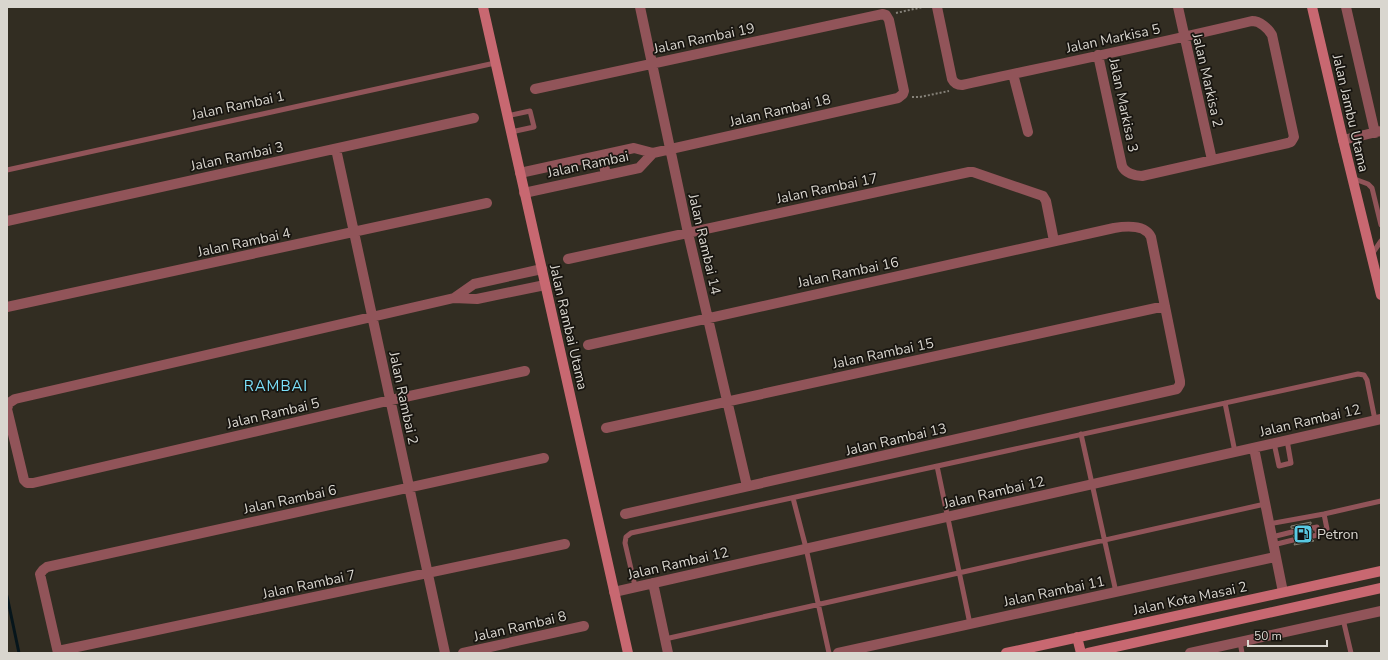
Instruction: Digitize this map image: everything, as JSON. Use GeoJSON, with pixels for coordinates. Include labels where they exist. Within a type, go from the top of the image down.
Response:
{"type":"FeatureCollection","features":[{"type":"Feature","properties":{"kind":"street","name":"Jalan Rambai Utama"},"geometry":{"type":"LineString","coordinates":[[483,7],[628,653]]}},
{"type":"Feature","properties":{"kind":"street","name":"Jalan Rambai 14"},"geometry":{"type":"LineString","coordinates":[[640,7],[688,233],[747,486]]}},
{"type":"Feature","properties":{"kind":"street","name":"Jalan Markisa 5"},"geometry":{"type":"LineString","coordinates":[[937,7],[952,79],[956,84],[966,84],[1252,21],[1258,21],[1265,26],[1272,35],[1294,137],[1293,140],[1288,143],[1212,160]]}},
{"type":"Feature","properties":{"kind":"street","name":"Jalan Markisa 2"},"geometry":{"type":"LineString","coordinates":[[1178,7],[1212,160]]}},
{"type":"Feature","properties":{"kind":"street","name":"Jalan Jambu Utama"},"geometry":{"type":"LineString","coordinates":[[1312,7],[1381,295]]}},
{"type":"Feature","properties":{"kind":"street"},"geometry":{"type":"LineString","coordinates":[[1343,140],[1378,132],[1349,7]]}},
{"type":"Feature","properties":{"kind":"street","name":"Jalan Rambai 19"},"geometry":{"type":"LineString","coordinates":[[535,89],[878,14],[886,15],[889,20],[904,88],[903,94],[896,98]]}},
{"type":"Feature","properties":{"kind":"street","name":"Jalan Markisa 3"},"geometry":{"type":"LineString","coordinates":[[1098,55],[1121,162],[1125,171],[1140,176],[1212,160]]}},
{"type":"Feature","properties":{"kind":"street"},"geometry":{"type":"LineString","coordinates":[[1013,74],[1028,132]]}},
{"type":"Feature","properties":{"kind":"street","name":"Jalan Rambai 18"},"geometry":{"type":"LineString","coordinates":[[670,149],[896,98]]}},
{"type":"Feature","properties":{"kind":"street","name":"Jalan Rambai 3"},"geometry":{"type":"LineString","coordinates":[[7,221],[474,118]]}},
{"type":"Feature","properties":{"kind":"street","name":"Jalan Rambai"},"geometry":{"type":"LineString","coordinates":[[520,173],[634,148],[653,153],[670,149]]}},
{"type":"Feature","properties":{"kind":"street","name":"Jalan Rambai 2"},"geometry":{"type":"LineString","coordinates":[[336,149],[445,653]]}},
{"type":"Feature","properties":{"kind":"street","name":"Jalan Rambai"},"geometry":{"type":"LineString","coordinates":[[524,193],[639,168],[653,153]]}},
{"type":"Feature","properties":{"kind":"street"},"geometry":{"type":"LineString","coordinates":[[602,155],[606,175]]}},
{"type":"Feature","properties":{"kind":"street","name":"Jalan Rambai 17"},"geometry":{"type":"LineString","coordinates":[[568,259],[971,171],[1043,196],[1046,201],[1054,241]]}},
{"type":"Feature","properties":{"kind":"street","name":"Jalan Rambai 4"},"geometry":{"type":"LineString","coordinates":[[7,307],[487,203]]}},
{"type":"Feature","properties":{"kind":"street","name":"Jalan Rambai 16"},"geometry":{"type":"LineString","coordinates":[[588,345],[1054,241],[1114,228],[1132,226],[1150,234],[1165,306]]}},
{"type":"Feature","properties":{"kind":"street"},"geometry":{"type":"LineString","coordinates":[[454,298],[474,284],[542,269]]}},
{"type":"Feature","properties":{"kind":"street"},"geometry":{"type":"LineString","coordinates":[[8,409],[9,403],[15,399],[372,316],[454,298],[477,300],[545,285]]}},
{"type":"Feature","properties":{"kind":"street","name":"Jalan Rambai 13"},"geometry":{"type":"LineString","coordinates":[[625,514],[1174,391],[1179,387],[1180,381],[1165,306]]}},
{"type":"Feature","properties":{"kind":"street","name":"Jalan Rambai 15"},"geometry":{"type":"LineString","coordinates":[[606,428],[1165,306]]}},
{"type":"Feature","properties":{"kind":"street","name":"Jalan Rambai 5"},"geometry":{"type":"LineString","coordinates":[[8,409],[24,480],[27,483],[33,483],[390,400],[525,371]]}},
{"type":"Feature","properties":{"kind":"street","name":"Jalan Rambai 12"},"geometry":{"type":"LineString","coordinates":[[614,592],[635,586],[948,517],[1378,419]]}},
{"type":"Feature","properties":{"kind":"street"},"geometry":{"type":"LineString","coordinates":[[1254,448],[1283,592]]}},
{"type":"Feature","properties":{"kind":"street","name":"Jalan Rambai 6"},"geometry":{"type":"LineString","coordinates":[[58,652],[40,574],[47,567],[544,458]]}},
{"type":"Feature","properties":{"kind":"street","name":"Jalan Rambai 7"},"geometry":{"type":"LineString","coordinates":[[58,652],[565,544]]}},
{"type":"Feature","properties":{"kind":"street","name":"Jalan Rambai 11"},"geometry":{"type":"LineString","coordinates":[[838,653],[1276,557]]}},
{"type":"Feature","properties":{"kind":"street","name":"Jalan Kota Masai 2"},"geometry":{"type":"LineString","coordinates":[[1006,653],[1381,571]]}},
{"type":"Feature","properties":{"kind":"street"},"geometry":{"type":"LineString","coordinates":[[653,583],[668,653]]}},
{"type":"Feature","properties":{"kind":"street"},"geometry":{"type":"LineString","coordinates":[[1088,653],[1381,588]]}},
{"type":"Feature","properties":{"kind":"street"},"geometry":{"type":"LineString","coordinates":[[1190,653],[1381,611]]}},
{"type":"Feature","properties":{"kind":"street","name":"Jalan Rambai 8"},"geometry":{"type":"LineString","coordinates":[[463,653],[584,626]]}},
{"type":"Feature","properties":{"kind":"street"},"geometry":{"type":"LineString","coordinates":[[1077,637],[1081,653]]}},
{"type":"Feature","properties":{"kind":"street"},"geometry":{"type":"LineString","coordinates":[[1112,653],[1120,646]]}},
{"type":"Feature","properties":{"kind":"lane","name":"Jalan Rambai 1"},"geometry":{"type":"LineString","coordinates":[[7,170],[495,63]]}},
{"type":"Feature","properties":{"kind":"lane"},"geometry":{"type":"LineString","coordinates":[[507,116],[530,111],[534,127],[511,132]]}},
{"type":"Feature","properties":{"kind":"lane"},"geometry":{"type":"LineString","coordinates":[[1352,178],[1368,184],[1372,188],[1381,225]]}},
{"type":"Feature","properties":{"kind":"lane"},"geometry":{"type":"LineString","coordinates":[[1371,254],[1381,241]]}},
{"type":"Feature","properties":{"kind":"lane"},"geometry":{"type":"LineString","coordinates":[[635,586],[625,543],[625,540],[629,535],[793,498],[1361,374],[1364,375],[1367,380],[1378,419]]}},
{"type":"Feature","properties":{"kind":"lane"},"geometry":{"type":"LineString","coordinates":[[1225,403],[1235,452]]}},
{"type":"Feature","properties":{"kind":"lane"},"geometry":{"type":"LineString","coordinates":[[1081,434],[1116,592]]}},
{"type":"Feature","properties":{"kind":"lane"},"geometry":{"type":"LineString","coordinates":[[1274,443],[1279,466],[1291,463],[1287,440]]}},
{"type":"Feature","properties":{"kind":"lane"},"geometry":{"type":"LineString","coordinates":[[937,466],[970,624]]}},
{"type":"Feature","properties":{"kind":"lane"},"geometry":{"type":"LineString","coordinates":[[793,498],[806,548],[829,653]]}},
{"type":"Feature","properties":{"kind":"lane"},"geometry":{"type":"LineString","coordinates":[[1269,524],[1324,514],[1381,501]]}},
{"type":"Feature","properties":{"kind":"lane"},"geometry":{"type":"LineString","coordinates":[[665,639],[1265,504]]}},
{"type":"Feature","properties":{"kind":"lane"},"geometry":{"type":"LineString","coordinates":[[1317,531],[1327,528],[1324,514]]}},
{"type":"Feature","properties":{"kind":"lane"},"geometry":{"type":"LineString","coordinates":[[1312,528],[1317,527],[1318,535],[1313,536]]}},
{"type":"Feature","properties":{"kind":"lane"},"geometry":{"type":"LineString","coordinates":[[1272,541],[1292,532]]}},
{"type":"Feature","properties":{"kind":"lane"},"geometry":{"type":"LineString","coordinates":[[1272,541],[1294,540]]}},
{"type":"Feature","properties":{"kind":"lane"},"geometry":{"type":"LineString","coordinates":[[1343,619],[1351,653]]}},
{"type":"Feature","properties":{"kind":"lane"},"geometry":{"type":"LineString","coordinates":[[1240,642],[1242,653]]}},
{"type":"Feature","properties":{"kind":"path"},"geometry":{"type":"LineString","coordinates":[[899,12],[923,7]]}},
{"type":"Feature","properties":{"kind":"path"},"geometry":{"type":"LineString","coordinates":[[920,97],[950,91]]}},
{"type":"Feature","properties":{"kind":"building","name":"Petron"},"geometry":{"type":"Polygon","coordinates":[[[1311,522],[1308,529],[1313,532],[1309,534],[1309,537],[1314,541],[1294,545],[1297,539],[1293,536],[1295,535],[1296,531],[1295,529],[1291,528],[1291,526],[1311,522]]]}},
{"type":"Feature","properties":{"kind":"waterway"},"geometry":{"type":"LineString","coordinates":[[7,596],[19,653]]}},
{"type":"Feature","properties":{"kind":"place","name":"Petron"},"geometry":{"type":"Point","coordinates":[1303,534]}},
{"type":"Feature","properties":{"kind":"district","name":"RAMBAI"},"geometry":{"type":"Point","coordinates":[276,386]}}]}
